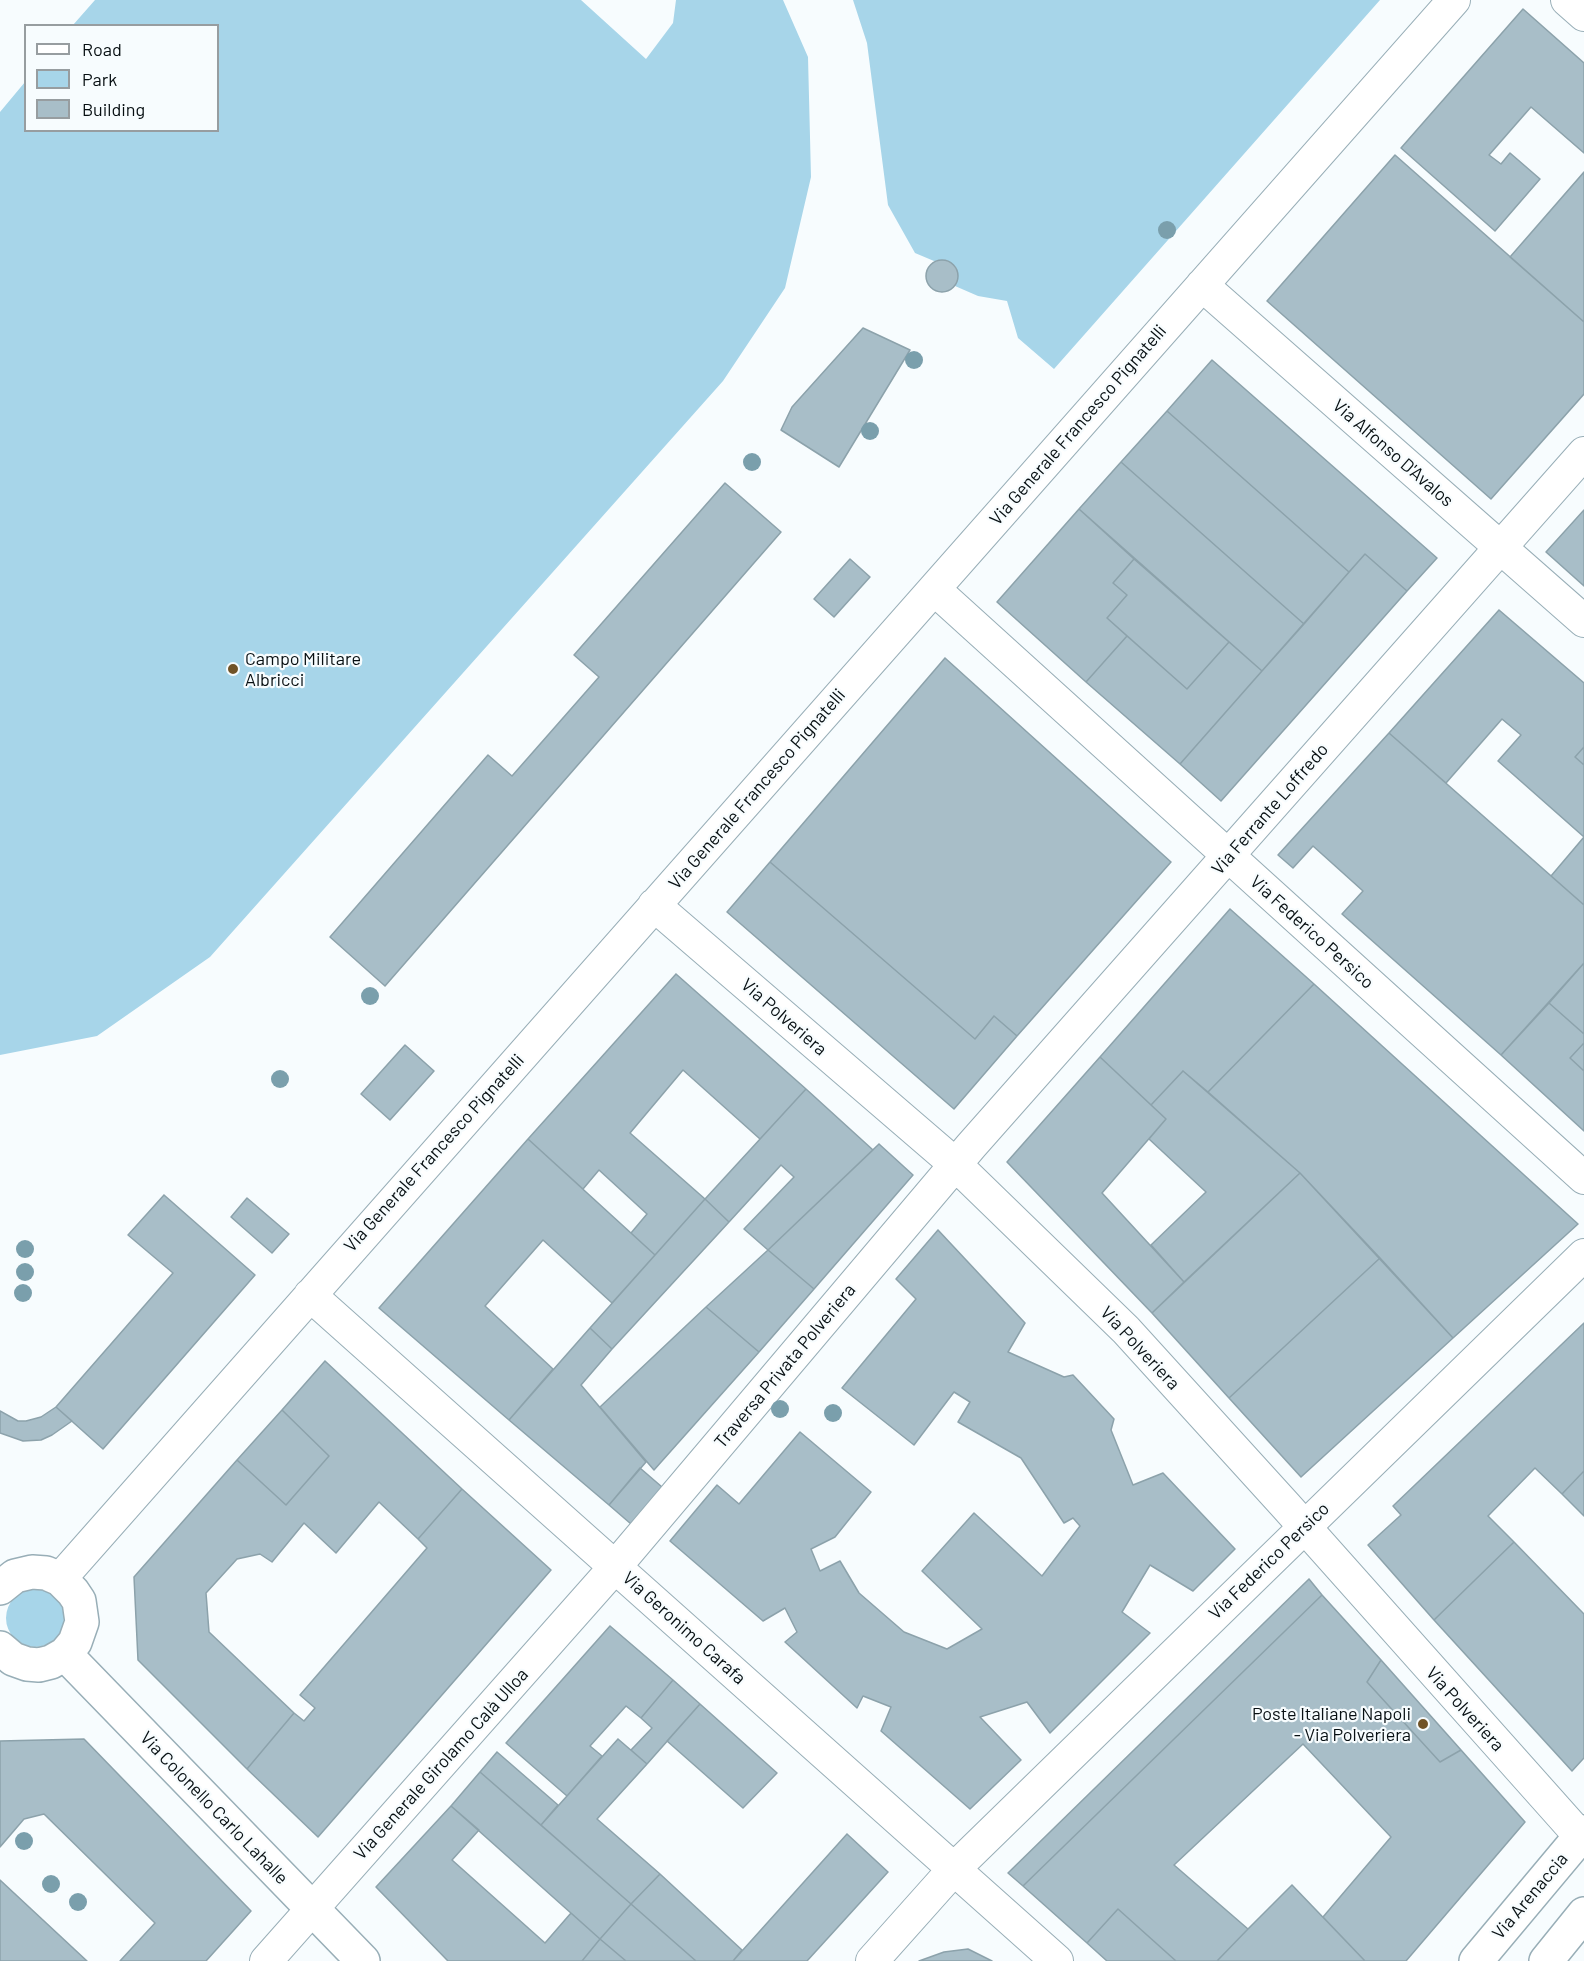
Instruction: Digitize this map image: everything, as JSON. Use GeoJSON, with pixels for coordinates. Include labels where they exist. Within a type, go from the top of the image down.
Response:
{"type":"FeatureCollection","features":[{"type":"Feature","properties":{"kind":"street","name":"Via Generale Francesco Pignatelli"},"geometry":{"type":"LineString","coordinates":[[60,1579],[1454,0]]}},
{"type":"Feature","properties":{"kind":"street"},"geometry":{"type":"LineString","coordinates":[[1567,0],[1584,15]]}},
{"type":"Feature","properties":{"kind":"street","name":"Via Alfonso D'Avalos"},"geometry":{"type":"LineString","coordinates":[[1202,285],[1584,621]]}},
{"type":"Feature","properties":{"kind":"street","name":"Via Ferrante Loffredo"},"geometry":{"type":"LineString","coordinates":[[955,1164],[1584,453]]}},
{"type":"Feature","properties":{"kind":"street","name":"Via Federico Persico"},"geometry":{"type":"LineString","coordinates":[[934,589],[1584,1178]]}},
{"type":"Feature","properties":{"kind":"street","name":"Via Polveriera"},"geometry":{"type":"LineString","coordinates":[[654,905],[955,1164],[1126,1330],[1582,1834]]}},
{"type":"Feature","properties":{"kind":"street","name":"Traversa Privata Polveriera"},"geometry":{"type":"LineString","coordinates":[[615,1567],[955,1164]]}},
{"type":"Feature","properties":{"kind":"street","name":"Via Federico Persico"},"geometry":{"type":"LineString","coordinates":[[872,1961],[954,1869],[1584,1255]]}},
{"type":"Feature","properties":{"kind":"street","name":"Via Geronimo Carafa"},"geometry":{"type":"LineString","coordinates":[[310,1294],[1057,1961]]}},
{"type":"Feature","properties":{"kind":"street","name":"Via Generale Girolamo Calà Ulloa"},"geometry":{"type":"LineString","coordinates":[[266,1961],[615,1567]]}},
{"type":"Feature","properties":{"kind":"street"},"geometry":{"type":"LineString","coordinates":[[0,1650],[13,1659],[27,1664],[39,1665],[51,1662],[65,1654],[75,1642],[82,1622],[79,1601],[74,1592],[60,1579],[46,1573],[32,1572],[15,1576],[1,1586]]}},
{"type":"Feature","properties":{"kind":"street","name":"Via Colonello Carlo Lahalle"},"geometry":{"type":"LineString","coordinates":[[65,1654],[363,1961]]}},
{"type":"Feature","properties":{"kind":"street","name":"Via Arenaccia"},"geometry":{"type":"LineString","coordinates":[[1476,1961],[1582,1834]]}},
{"type":"Feature","properties":{"kind":"street"},"geometry":{"type":"LineString","coordinates":[[1546,1961],[1584,1914]]}},
{"type":"Feature","properties":{"kind":"green space","name":"Campo Militare Albricci"},"geometry":{"type":"Polygon","coordinates":[[[95,0],[581,0],[646,59],[673,23],[676,0],[783,0],[808,57],[811,177],[785,288],[723,381],[210,957],[97,1036],[0,1055],[0,112],[24,83],[24,132],[219,132],[219,24],[74,24],[95,0]]]}},
{"type":"Feature","properties":{"kind":"green space"},"geometry":{"type":"Polygon","coordinates":[[[853,0],[1380,0],[1054,369],[1018,338],[1007,301],[978,296],[955,286],[958,277],[956,267],[945,260],[934,261],[915,253],[888,205],[867,43],[853,0]]]}},
{"type":"Feature","properties":{"kind":"green space"},"geometry":{"type":"Polygon","coordinates":[[[35,1589],[51,1594],[59,1602],[64,1618],[59,1634],[51,1642],[35,1647],[19,1642],[11,1634],[6,1618],[11,1602],[19,1594],[35,1589]]]}},
{"type":"Feature","properties":{"kind":"building"},"geometry":{"type":"Polygon","coordinates":[[[1523,9],[1584,63],[1584,153],[1531,107],[1489,155],[1501,164],[1510,153],[1540,179],[1495,231],[1401,148],[1523,9]]]}},
{"type":"Feature","properties":{"kind":"building"},"geometry":{"type":"Polygon","coordinates":[[[1395,155],[1584,322],[1584,394],[1491,499],[1267,301],[1395,155]]]}},
{"type":"Feature","properties":{"kind":"building"},"geometry":{"type":"Polygon","coordinates":[[[1584,172],[1584,322],[1510,257],[1584,172]]]}},
{"type":"Feature","properties":{"kind":"building"},"geometry":{"type":"Polygon","coordinates":[[[942,260],[954,264],[958,276],[954,288],[942,292],[930,288],[926,276],[930,264],[942,260]]]}},
{"type":"Feature","properties":{"kind":"building"},"geometry":{"type":"Polygon","coordinates":[[[863,328],[910,350],[839,467],[781,430],[792,407],[863,328]]]}},
{"type":"Feature","properties":{"kind":"building"},"geometry":{"type":"Polygon","coordinates":[[[1212,360],[1437,558],[1407,591],[1365,554],[1349,572],[1167,411],[1212,360]]]}},
{"type":"Feature","properties":{"kind":"building"},"geometry":{"type":"Polygon","coordinates":[[[1167,411],[1349,572],[1304,624],[1121,462],[1167,411]]]}},
{"type":"Feature","properties":{"kind":"building"},"geometry":{"type":"Polygon","coordinates":[[[1121,462],[1304,624],[1262,671],[1079,509],[1121,462]]]}},
{"type":"Feature","properties":{"kind":"building"},"geometry":{"type":"Polygon","coordinates":[[[725,483],[781,532],[385,986],[330,937],[488,755],[512,776],[599,677],[574,655],[725,483]]]}},
{"type":"Feature","properties":{"kind":"building"},"geometry":{"type":"Polygon","coordinates":[[[1079,509],[1134,559],[1113,583],[1127,595],[1107,618],[1127,636],[1086,682],[997,602],[1079,509]]]}},
{"type":"Feature","properties":{"kind":"building"},"geometry":{"type":"Polygon","coordinates":[[[1584,510],[1584,586],[1546,552],[1584,510]]]}},
{"type":"Feature","properties":{"kind":"building"},"geometry":{"type":"Polygon","coordinates":[[[1365,554],[1407,591],[1221,801],[1180,764],[1365,554]]]}},
{"type":"Feature","properties":{"kind":"building"},"geometry":{"type":"Polygon","coordinates":[[[850,559],[870,577],[834,617],[814,599],[850,559]]]}},
{"type":"Feature","properties":{"kind":"building"},"geometry":{"type":"Polygon","coordinates":[[[1134,559],[1229,642],[1187,689],[1107,618],[1127,595],[1113,583],[1134,559]]]}},
{"type":"Feature","properties":{"kind":"building"},"geometry":{"type":"Polygon","coordinates":[[[1499,610],[1584,683],[1584,747],[1575,757],[1584,765],[1584,837],[1498,761],[1521,735],[1502,719],[1446,783],[1389,733],[1499,610]]]}},
{"type":"Feature","properties":{"kind":"building"},"geometry":{"type":"Polygon","coordinates":[[[1127,636],[1187,689],[1229,642],[1262,671],[1180,764],[1086,682],[1127,636]]]}},
{"type":"Feature","properties":{"kind":"building"},"geometry":{"type":"Polygon","coordinates":[[[945,658],[1171,862],[1017,1036],[994,1016],[975,1039],[770,862],[945,658]]]}},
{"type":"Feature","properties":{"kind":"building"},"geometry":{"type":"Polygon","coordinates":[[[1389,733],[1584,905],[1584,963],[1501,1055],[1342,914],[1363,891],[1313,846],[1293,868],[1278,855],[1389,733]]]}},
{"type":"Feature","properties":{"kind":"building"},"geometry":{"type":"Polygon","coordinates":[[[1584,747],[1584,765],[1575,757],[1584,747]]]}},
{"type":"Feature","properties":{"kind":"building"},"geometry":{"type":"Polygon","coordinates":[[[1584,837],[1584,905],[1551,876],[1584,837]]]}},
{"type":"Feature","properties":{"kind":"building"},"geometry":{"type":"Polygon","coordinates":[[[770,862],[975,1039],[994,1016],[1017,1036],[954,1109],[727,912],[770,862]]]}},
{"type":"Feature","properties":{"kind":"building"},"geometry":{"type":"Polygon","coordinates":[[[1230,909],[1314,984],[1208,1092],[1183,1071],[1151,1105],[1100,1057],[1230,909]]]}},
{"type":"Feature","properties":{"kind":"building"},"geometry":{"type":"Polygon","coordinates":[[[1584,963],[1584,1034],[1549,1003],[1584,963]]]}},
{"type":"Feature","properties":{"kind":"building"},"geometry":{"type":"Polygon","coordinates":[[[676,974],[806,1089],[760,1139],[683,1070],[630,1133],[705,1199],[655,1255],[631,1233],[647,1214],[599,1170],[583,1189],[528,1139],[676,974]]]}},
{"type":"Feature","properties":{"kind":"building"},"geometry":{"type":"Polygon","coordinates":[[[1314,984],[1578,1224],[1453,1338],[1300,1173],[1208,1092],[1314,984]]]}},
{"type":"Feature","properties":{"kind":"building"},"geometry":{"type":"Polygon","coordinates":[[[1549,1003],[1584,1034],[1584,1043],[1570,1058],[1584,1071],[1584,1131],[1501,1055],[1549,1003]]]}},
{"type":"Feature","properties":{"kind":"building"},"geometry":{"type":"Polygon","coordinates":[[[1584,1043],[1584,1071],[1570,1058],[1584,1043]]]}},
{"type":"Feature","properties":{"kind":"building"},"geometry":{"type":"Polygon","coordinates":[[[405,1045],[434,1071],[390,1120],[361,1094],[405,1045]]]}},
{"type":"Feature","properties":{"kind":"building"},"geometry":{"type":"Polygon","coordinates":[[[1100,1057],[1166,1119],[1102,1193],[1184,1282],[1152,1313],[1007,1162],[1100,1057]]]}},
{"type":"Feature","properties":{"kind":"building"},"geometry":{"type":"Polygon","coordinates":[[[1183,1071],[1300,1173],[1184,1282],[1151,1245],[1206,1192],[1149,1139],[1166,1119],[1151,1105],[1183,1071]]]}},
{"type":"Feature","properties":{"kind":"building"},"geometry":{"type":"Polygon","coordinates":[[[806,1089],[873,1150],[768,1250],[744,1229],[794,1177],[781,1165],[729,1222],[705,1199],[806,1089]]]}},
{"type":"Feature","properties":{"kind":"building"},"geometry":{"type":"Polygon","coordinates":[[[528,1139],[655,1255],[612,1303],[543,1240],[485,1306],[553,1369],[509,1420],[379,1308],[528,1139]]]}},
{"type":"Feature","properties":{"kind":"building"},"geometry":{"type":"Polygon","coordinates":[[[879,1144],[913,1175],[814,1289],[768,1250],[879,1144]]]}},
{"type":"Feature","properties":{"kind":"building"},"geometry":{"type":"Polygon","coordinates":[[[1300,1173],[1380,1258],[1229,1398],[1152,1313],[1300,1173]]]}},
{"type":"Feature","properties":{"kind":"building"},"geometry":{"type":"Polygon","coordinates":[[[164,1195],[255,1275],[103,1449],[56,1407],[173,1273],[128,1235],[164,1195]]]}},
{"type":"Feature","properties":{"kind":"building"},"geometry":{"type":"Polygon","coordinates":[[[247,1198],[289,1234],[272,1253],[231,1217],[247,1198]]]}},
{"type":"Feature","properties":{"kind":"building"},"geometry":{"type":"Polygon","coordinates":[[[705,1199],[729,1222],[612,1349],[590,1328],[705,1199]]]}},
{"type":"Feature","properties":{"kind":"building"},"geometry":{"type":"Polygon","coordinates":[[[938,1230],[1025,1323],[1008,1352],[1064,1377],[1073,1375],[1114,1419],[1111,1430],[1133,1485],[1163,1473],[1235,1549],[1193,1591],[1150,1565],[1122,1612],[1150,1633],[1050,1733],[1027,1702],[980,1717],[1021,1760],[970,1809],[881,1731],[891,1707],[863,1696],[857,1708],[785,1642],[797,1632],[785,1608],[763,1621],[670,1541],[717,1485],[739,1504],[800,1432],[871,1492],[835,1537],[811,1549],[820,1571],[840,1561],[859,1593],[904,1632],[947,1649],[982,1629],[922,1571],[974,1513],[1042,1576],[1080,1526],[1073,1518],[1064,1523],[1021,1458],[958,1422],[970,1402],[954,1392],[914,1445],[842,1388],[916,1299],[896,1279],[938,1230]]]}},
{"type":"Feature","properties":{"kind":"building"},"geometry":{"type":"Polygon","coordinates":[[[768,1250],[814,1289],[759,1352],[706,1307],[768,1250]]]}},
{"type":"Feature","properties":{"kind":"building"},"geometry":{"type":"Polygon","coordinates":[[[1380,1258],[1453,1338],[1301,1477],[1229,1398],[1380,1258]]]}},
{"type":"Feature","properties":{"kind":"building"},"geometry":{"type":"Polygon","coordinates":[[[706,1307],[759,1352],[654,1470],[600,1407],[706,1307]]]}},
{"type":"Feature","properties":{"kind":"building"},"geometry":{"type":"Polygon","coordinates":[[[1584,1323],[1584,1471],[1562,1494],[1535,1468],[1488,1516],[1514,1542],[1434,1620],[1368,1545],[1401,1515],[1393,1506],[1584,1323]]]}},
{"type":"Feature","properties":{"kind":"building"},"geometry":{"type":"Polygon","coordinates":[[[590,1328],[612,1349],[581,1385],[646,1462],[609,1505],[509,1420],[590,1328]]]}},
{"type":"Feature","properties":{"kind":"building"},"geometry":{"type":"Polygon","coordinates":[[[325,1361],[462,1489],[418,1539],[379,1502],[336,1553],[304,1523],[272,1562],[260,1554],[237,1559],[206,1593],[209,1632],[294,1713],[247,1769],[138,1660],[134,1577],[237,1460],[286,1505],[329,1456],[282,1410],[325,1361]]]}},
{"type":"Feature","properties":{"kind":"building"},"geometry":{"type":"Polygon","coordinates":[[[56,1407],[72,1421],[52,1435],[41,1440],[23,1441],[0,1433],[0,1411],[18,1421],[26,1421],[41,1417],[56,1407]]]}},
{"type":"Feature","properties":{"kind":"building"},"geometry":{"type":"Polygon","coordinates":[[[282,1410],[329,1456],[286,1505],[237,1460],[282,1410]]]}},
{"type":"Feature","properties":{"kind":"building"},"geometry":{"type":"Polygon","coordinates":[[[640,1468],[662,1487],[631,1524],[609,1505],[640,1468]]]}},
{"type":"Feature","properties":{"kind":"building"},"geometry":{"type":"Polygon","coordinates":[[[1584,1471],[1584,1516],[1562,1494],[1584,1471]]]}},
{"type":"Feature","properties":{"kind":"building"},"geometry":{"type":"Polygon","coordinates":[[[462,1489],[551,1570],[318,1837],[247,1769],[294,1713],[304,1721],[315,1708],[300,1695],[427,1548],[418,1539],[462,1489]]]}},
{"type":"Feature","properties":{"kind":"building"},"geometry":{"type":"Polygon","coordinates":[[[1514,1542],[1584,1614],[1584,1758],[1572,1771],[1434,1620],[1514,1542]]]}},
{"type":"Feature","properties":{"kind":"building"},"geometry":{"type":"Polygon","coordinates":[[[1309,1579],[1322,1595],[1023,1886],[1008,1873],[1309,1579]]]}},
{"type":"Feature","properties":{"kind":"building"},"geometry":{"type":"Polygon","coordinates":[[[1322,1595],[1381,1660],[1367,1682],[1440,1762],[1461,1750],[1525,1822],[1406,1961],[1365,1961],[1323,1917],[1391,1837],[1303,1744],[1174,1865],[1248,1929],[1217,1961],[1176,1961],[1118,1909],[1087,1943],[1023,1886],[1322,1595]]]}},
{"type":"Feature","properties":{"kind":"building"},"geometry":{"type":"Polygon","coordinates":[[[610,1626],[673,1680],[641,1718],[626,1706],[590,1746],[602,1756],[567,1796],[506,1743],[610,1626]]]}},
{"type":"Feature","properties":{"kind":"building"},"geometry":{"type":"Polygon","coordinates":[[[1381,1660],[1461,1750],[1440,1762],[1367,1682],[1381,1660]]]}},
{"type":"Feature","properties":{"kind":"building"},"geometry":{"type":"Polygon","coordinates":[[[673,1680],[700,1704],[647,1764],[631,1750],[652,1728],[641,1718],[673,1680]]]}},
{"type":"Feature","properties":{"kind":"building"},"geometry":{"type":"Polygon","coordinates":[[[700,1704],[777,1773],[743,1808],[667,1741],[700,1704]]]}},
{"type":"Feature","properties":{"kind":"building"},"geometry":{"type":"Polygon","coordinates":[[[84,1739],[251,1911],[206,1961],[120,1961],[155,1923],[44,1814],[24,1819],[0,1847],[0,1741],[84,1739]]]}},
{"type":"Feature","properties":{"kind":"building"},"geometry":{"type":"Polygon","coordinates":[[[618,1739],[647,1764],[597,1819],[660,1874],[631,1904],[541,1825],[618,1739]]]}},
{"type":"Feature","properties":{"kind":"building"},"geometry":{"type":"Polygon","coordinates":[[[497,1752],[558,1805],[541,1825],[480,1772],[497,1752]]]}},
{"type":"Feature","properties":{"kind":"building"},"geometry":{"type":"Polygon","coordinates":[[[480,1772],[631,1904],[600,1939],[451,1806],[480,1772]]]}},
{"type":"Feature","properties":{"kind":"building"},"geometry":{"type":"Polygon","coordinates":[[[451,1806],[479,1830],[452,1860],[545,1943],[571,1913],[600,1939],[582,1961],[448,1961],[376,1887],[451,1806]]]}},
{"type":"Feature","properties":{"kind":"building"},"geometry":{"type":"Polygon","coordinates":[[[847,1834],[888,1872],[807,1961],[733,1961],[847,1834]]]}},
{"type":"Feature","properties":{"kind":"building"},"geometry":{"type":"Polygon","coordinates":[[[660,1874],[742,1950],[733,1961],[696,1961],[631,1904],[660,1874]]]}},
{"type":"Feature","properties":{"kind":"building"},"geometry":{"type":"Polygon","coordinates":[[[0,1880],[87,1961],[0,1961],[0,1880]]]}},
{"type":"Feature","properties":{"kind":"building"},"geometry":{"type":"Polygon","coordinates":[[[1292,1885],[1365,1961],[1217,1961],[1248,1929],[1292,1885]]]}},
{"type":"Feature","properties":{"kind":"building"},"geometry":{"type":"Polygon","coordinates":[[[631,1904],[696,1961],[626,1961],[600,1939],[631,1904]]]}},
{"type":"Feature","properties":{"kind":"building"},"geometry":{"type":"Polygon","coordinates":[[[1118,1909],[1176,1961],[1107,1961],[1087,1943],[1118,1909]]]}},
{"type":"Feature","properties":{"kind":"building"},"geometry":{"type":"Polygon","coordinates":[[[600,1939],[626,1961],[582,1961],[600,1939]]]}},
{"type":"Feature","properties":{"kind":"building"},"geometry":{"type":"Polygon","coordinates":[[[968,1949],[992,1961],[919,1961],[944,1952],[968,1949]]]}},
{"type":"Feature","properties":{"kind":"place","name":"Campo Militare Albricci"},"geometry":{"type":"Point","coordinates":[233,669]}},
{"type":"Feature","properties":{"kind":"place","name":"Poste Italiane Napoli - Via Polveriera"},"geometry":{"type":"Point","coordinates":[1423,1724]}}]}
